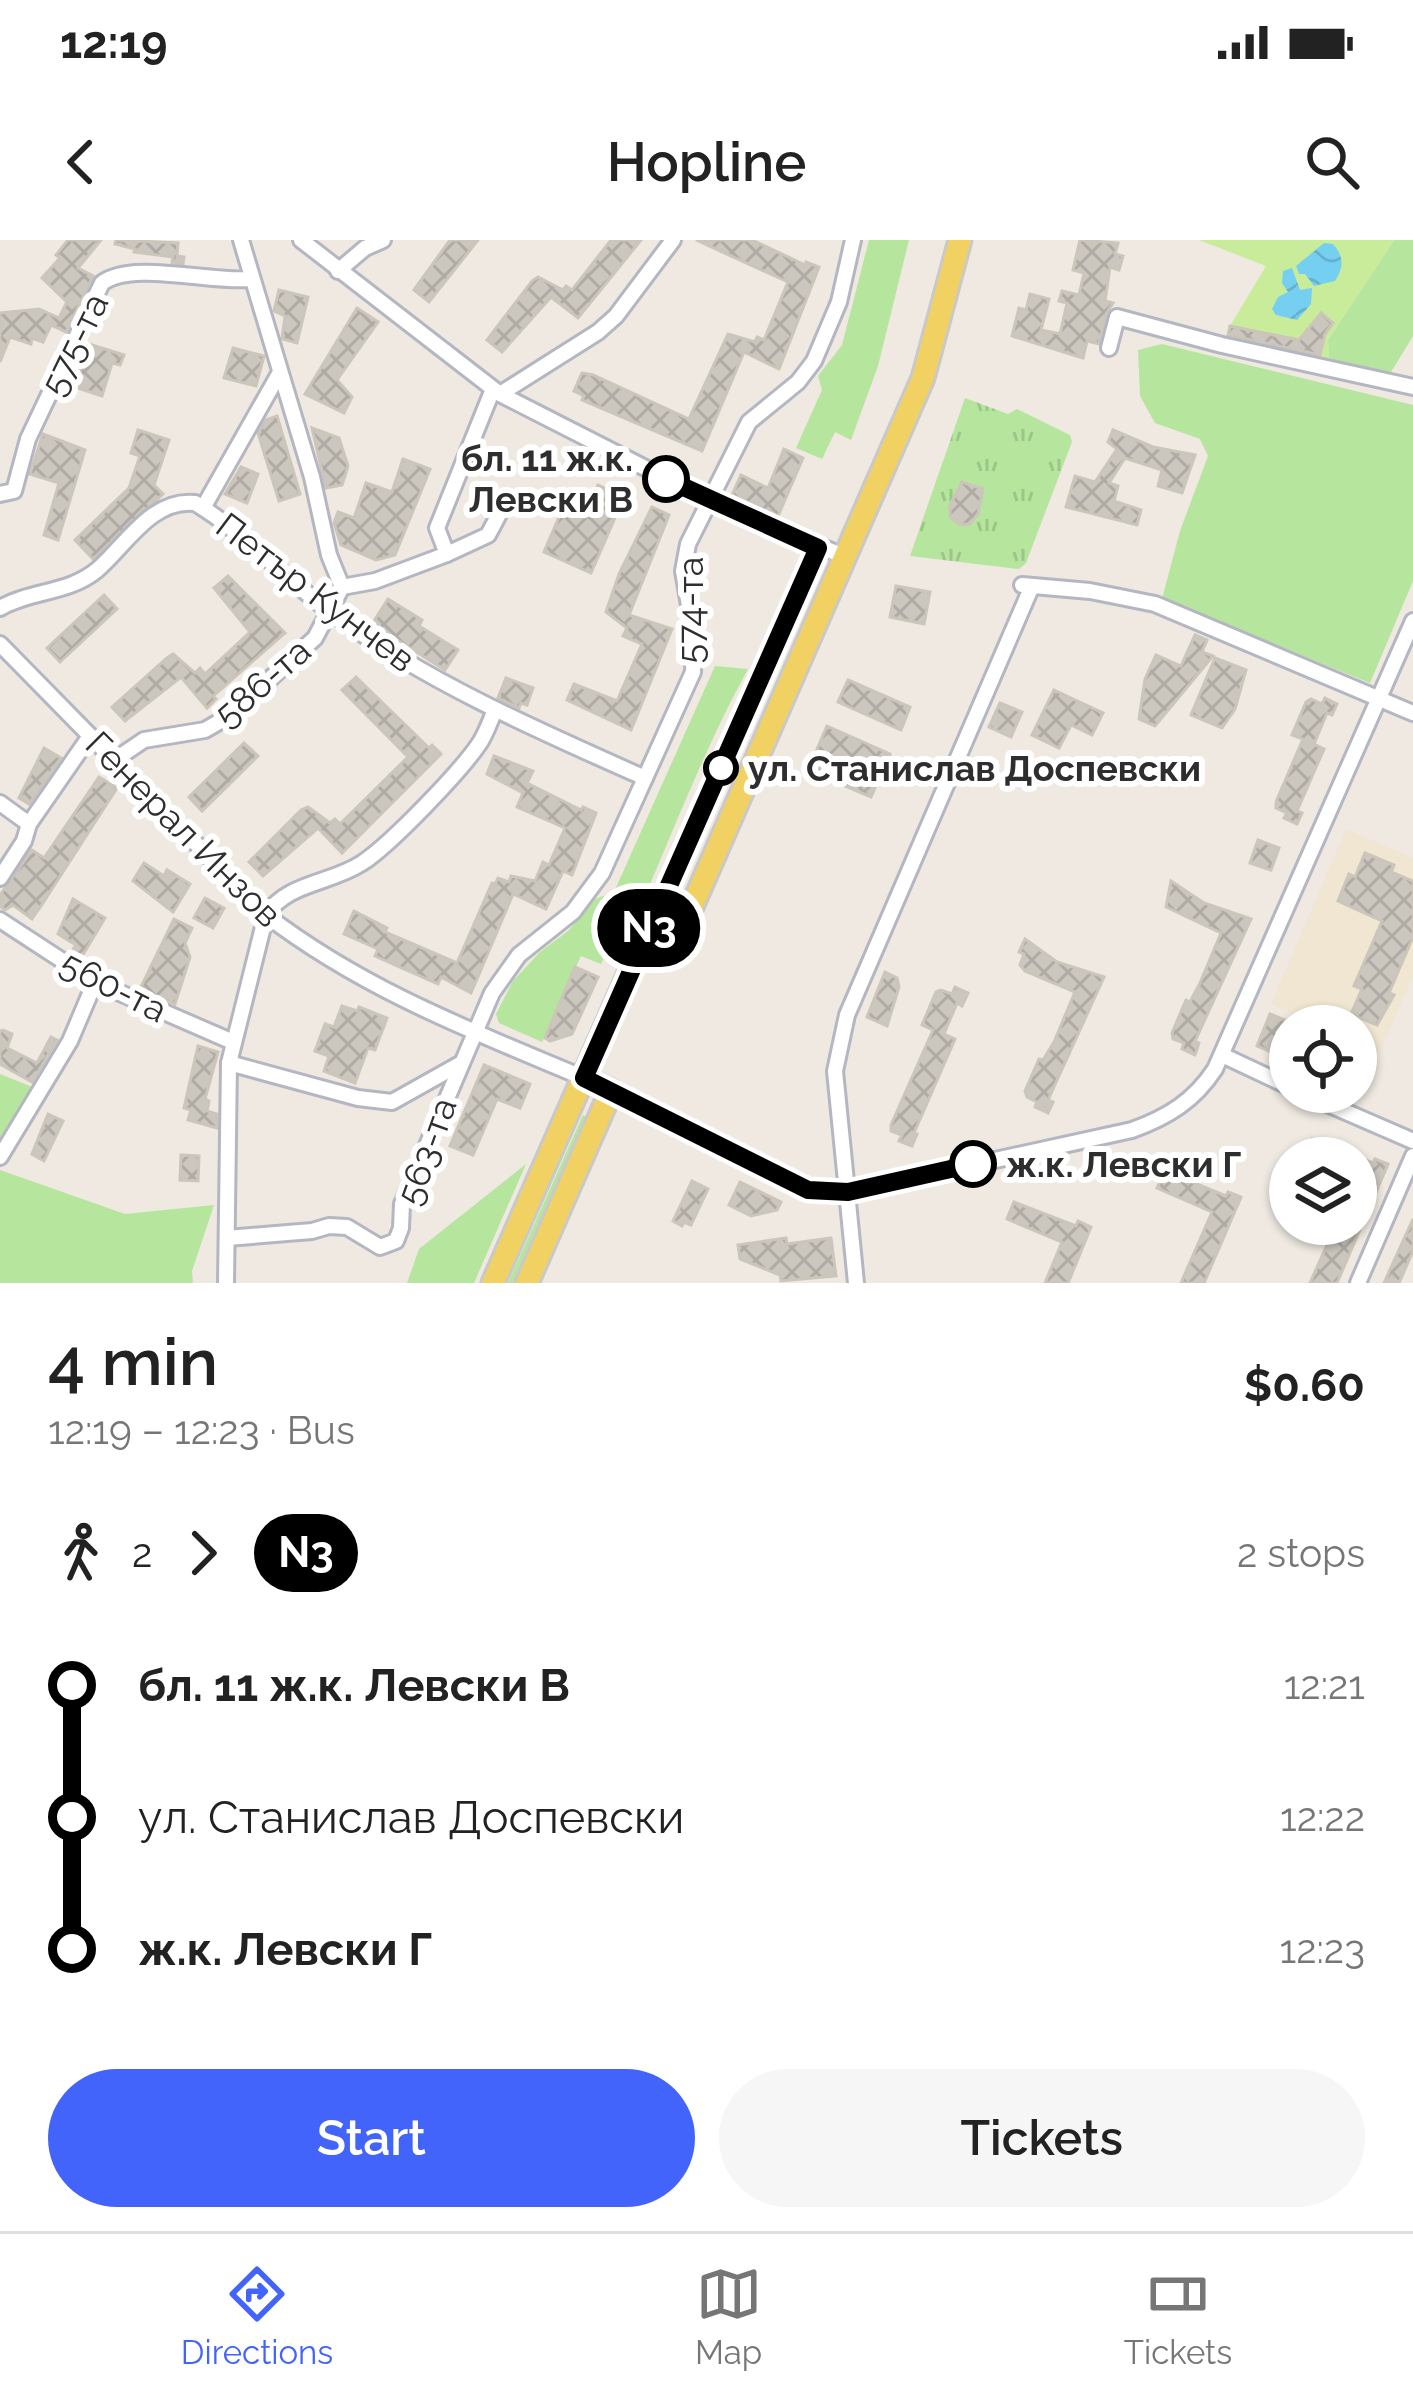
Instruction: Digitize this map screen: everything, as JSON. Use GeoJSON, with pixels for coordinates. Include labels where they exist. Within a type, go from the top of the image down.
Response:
{"type":"FeatureCollection","features":[{"type":"Feature","properties":{"kind":"main road"},"geometry":{"type":"LineString","coordinates":[[493,1283],[645,937],[687,918],[923,378],[960,240]]}},
{"type":"Feature","properties":{"kind":"main road"},"geometry":{"type":"LineString","coordinates":[[527,1283],[611,1091],[584,1078]]}},
{"type":"Feature","properties":{"kind":"street"},"geometry":{"type":"LineString","coordinates":[[241,240],[312,478],[329,555],[343,587],[375,581],[483,539],[505,503]]}},
{"type":"Feature","properties":{"kind":"street"},"geometry":{"type":"LineString","coordinates":[[301,240],[496,392],[708,500],[846,557]]}},
{"type":"Feature","properties":{"kind":"street"},"geometry":{"type":"LineString","coordinates":[[338,271],[365,248],[383,240]]}},
{"type":"Feature","properties":{"kind":"street"},"geometry":{"type":"LineString","coordinates":[[447,554],[437,528],[496,392],[598,332],[616,316],[673,240]]}},
{"type":"Feature","properties":{"kind":"street","name":"574-та"},"geometry":{"type":"LineString","coordinates":[[473,1033],[505,971],[590,892],[645,778],[693,672],[694,634],[683,558],[749,422],[798,382],[814,361],[839,302],[853,240]]}},
{"type":"Feature","properties":{"kind":"street","name":"575-та"},"geometry":{"type":"LineString","coordinates":[[0,494],[14,491],[20,480],[28,439],[102,283],[113,274],[130,272],[250,279]]}},
{"type":"Feature","properties":{"kind":"street"},"geometry":{"type":"LineString","coordinates":[[1109,348],[1117,317],[1413,387]]}},
{"type":"Feature","properties":{"kind":"street"},"geometry":{"type":"LineString","coordinates":[[202,508],[279,374]]}},
{"type":"Feature","properties":{"kind":"street","name":"Петър Кунчев"},"geometry":{"type":"LineString","coordinates":[[0,608],[56,591],[92,573],[160,510],[179,501],[202,508],[331,612],[409,664],[495,710],[645,778]]}},
{"type":"Feature","properties":{"kind":"street"},"geometry":{"type":"LineString","coordinates":[[856,1283],[835,1071],[847,1015],[1027,586],[1090,591],[1155,604],[1413,713]]}},
{"type":"Feature","properties":{"kind":"street","name":"586-та"},"geometry":{"type":"LineString","coordinates":[[116,759],[130,745],[144,740],[217,726],[315,638],[343,587]]}},
{"type":"Feature","properties":{"kind":"street"},"geometry":{"type":"LineString","coordinates":[[611,1091],[808,1190],[848,1192],[1154,1122],[1188,1102],[1222,1055],[1413,621]]}},
{"type":"Feature","properties":{"kind":"street","name":"Генерал Инзов"},"geometry":{"type":"LineString","coordinates":[[0,644],[266,916],[325,960],[473,1033],[584,1078]]}},
{"type":"Feature","properties":{"kind":"street"},"geometry":{"type":"LineString","coordinates":[[226,1283],[229,1063],[266,916],[275,901],[341,873],[378,850],[463,764],[481,741],[495,710]]}},
{"type":"Feature","properties":{"kind":"street"},"geometry":{"type":"LineString","coordinates":[[0,878],[24,841],[29,824],[90,736]]}},
{"type":"Feature","properties":{"kind":"street"},"geometry":{"type":"LineString","coordinates":[[0,803],[29,824]]}},
{"type":"Feature","properties":{"kind":"street","name":"560-та"},"geometry":{"type":"LineString","coordinates":[[0,920],[95,982],[233,1042]]}},
{"type":"Feature","properties":{"kind":"street"},"geometry":{"type":"LineString","coordinates":[[0,1157],[70,1041],[95,982]]}},
{"type":"Feature","properties":{"kind":"street","name":"563-та"},"geometry":{"type":"LineString","coordinates":[[227,1238],[329,1226],[347,1227],[380,1246],[396,1241],[402,1204],[473,1033]]}},
{"type":"Feature","properties":{"kind":"street"},"geometry":{"type":"LineString","coordinates":[[1222,1055],[1269,1078]]}},
{"type":"Feature","properties":{"kind":"street"},"geometry":{"type":"LineString","coordinates":[[229,1063],[358,1098],[392,1102],[458,1065]]}},
{"type":"Feature","properties":{"kind":"street"},"geometry":{"type":"LineString","coordinates":[[1348,1113],[1413,1141]]}},
{"type":"Feature","properties":{"kind":"street"},"geometry":{"type":"LineString","coordinates":[[1358,1283],[1413,1156]]}},
{"type":"Feature","properties":{"kind":"shaded area"},"geometry":{"type":"Polygon","coordinates":[[[1346,829],[1413,858],[1413,976],[1380,1052],[1377,1005],[1271,1004],[1346,829]]]}},
{"type":"Feature","properties":{"kind":"green space"},"geometry":{"type":"Polygon","coordinates":[[[869,240],[909,240],[878,366],[851,440],[835,432],[822,459],[796,448],[822,390],[818,376],[842,345],[869,240]]]}},
{"type":"Feature","properties":{"kind":"green space"},"geometry":{"type":"Polygon","coordinates":[[[1199,240],[1394,240],[1328,340],[1329,363],[1227,342],[1230,326],[1266,266],[1199,240]]]}},
{"type":"Feature","properties":{"kind":"green space"},"geometry":{"type":"Polygon","coordinates":[[[1394,240],[1413,240],[1413,336],[1391,372],[1329,363],[1328,340],[1394,240]]]}},
{"type":"Feature","properties":{"kind":"green space"},"geometry":{"type":"Polygon","coordinates":[[[1162,344],[1413,405],[1413,581],[1370,683],[1162,599],[1180,531],[1208,456],[1200,439],[1155,423],[1140,396],[1138,350],[1162,344]]]}},
{"type":"Feature","properties":{"kind":"green space"},"geometry":{"type":"Polygon","coordinates":[[[965,398],[1008,414],[1017,409],[1070,435],[1072,442],[1026,563],[1019,569],[910,556],[965,398]]]}},
{"type":"Feature","properties":{"kind":"green space"},"geometry":{"type":"Polygon","coordinates":[[[715,666],[748,669],[700,766],[629,932],[617,928],[601,964],[581,956],[542,1042],[499,1023],[496,1014],[513,981],[595,899],[614,892],[715,666]]]}},
{"type":"Feature","properties":{"kind":"green space"},"geometry":{"type":"Polygon","coordinates":[[[0,1074],[42,1091],[0,1147],[0,1074]]]}},
{"type":"Feature","properties":{"kind":"green space"},"geometry":{"type":"Polygon","coordinates":[[[583,1115],[519,1283],[508,1283],[583,1115]]]}},
{"type":"Feature","properties":{"kind":"green space"},"geometry":{"type":"Polygon","coordinates":[[[526,1164],[474,1283],[407,1283],[419,1249],[526,1164]]]}},
{"type":"Feature","properties":{"kind":"green space"},"geometry":{"type":"Polygon","coordinates":[[[0,1170],[125,1214],[214,1205],[192,1271],[193,1283],[0,1283],[0,1170]]]}},
{"type":"Feature","properties":{"kind":"water"},"geometry":{"type":"Polygon","coordinates":[[[1324,243],[1337,249],[1341,267],[1335,281],[1314,286],[1296,266],[1324,243]]]}},
{"type":"Feature","properties":{"kind":"water"},"geometry":{"type":"Polygon","coordinates":[[[1292,268],[1300,290],[1312,288],[1311,304],[1297,320],[1276,315],[1272,309],[1278,297],[1288,292],[1282,283],[1283,271],[1292,268]]]}},
{"type":"Feature","properties":{"kind":"building"},"geometry":{"type":"Polygon","coordinates":[[[68,240],[101,240],[78,268],[93,276],[66,332],[51,325],[43,342],[32,338],[31,344],[10,337],[0,362],[0,313],[39,309],[59,318],[67,302],[42,278],[68,240]]]}},
{"type":"Feature","properties":{"kind":"building"},"geometry":{"type":"Polygon","coordinates":[[[116,240],[178,243],[177,256],[184,257],[183,264],[172,263],[173,257],[134,252],[115,244],[116,240]]]}},
{"type":"Feature","properties":{"kind":"building"},"geometry":{"type":"Polygon","coordinates":[[[450,240],[478,240],[429,302],[414,290],[450,240]]]}},
{"type":"Feature","properties":{"kind":"building"},"geometry":{"type":"Polygon","coordinates":[[[611,240],[641,240],[578,318],[551,297],[502,352],[487,340],[532,281],[538,277],[572,290],[611,240]]]}},
{"type":"Feature","properties":{"kind":"building"},"geometry":{"type":"Polygon","coordinates":[[[696,240],[752,240],[819,267],[779,369],[744,352],[702,451],[582,400],[584,396],[574,391],[582,373],[593,375],[689,419],[728,334],[764,340],[788,282],[696,240]]]}},
{"type":"Feature","properties":{"kind":"building"},"geometry":{"type":"Polygon","coordinates":[[[1080,240],[1118,243],[1115,254],[1123,256],[1119,270],[1110,267],[1105,301],[1113,303],[1099,344],[1087,341],[1083,358],[1012,336],[1019,308],[1026,310],[1030,294],[1049,299],[1041,330],[1060,334],[1067,303],[1059,301],[1062,291],[1079,295],[1084,273],[1073,270],[1080,240]]]}},
{"type":"Feature","properties":{"kind":"building"},"geometry":{"type":"Polygon","coordinates":[[[279,290],[308,297],[297,343],[282,339],[285,316],[274,311],[279,290]]]}},
{"type":"Feature","properties":{"kind":"building"},"geometry":{"type":"Polygon","coordinates":[[[357,308],[378,322],[337,380],[352,397],[344,413],[305,394],[357,308]]]}},
{"type":"Feature","properties":{"kind":"building"},"geometry":{"type":"Polygon","coordinates":[[[1321,313],[1333,323],[1320,355],[1228,335],[1230,326],[1299,340],[1321,313]]]}},
{"type":"Feature","properties":{"kind":"building"},"geometry":{"type":"Polygon","coordinates":[[[89,344],[124,355],[120,365],[112,363],[102,396],[75,387],[89,344]]]}},
{"type":"Feature","properties":{"kind":"building"},"geometry":{"type":"Polygon","coordinates":[[[233,348],[264,356],[256,386],[224,378],[233,348]]]}},
{"type":"Feature","properties":{"kind":"building"},"geometry":{"type":"Polygon","coordinates":[[[277,416],[300,494],[279,501],[258,433],[266,420],[277,416]]]}},
{"type":"Feature","properties":{"kind":"building"},"geometry":{"type":"Polygon","coordinates":[[[312,428],[339,438],[348,466],[342,485],[326,488],[312,428]]]}},
{"type":"Feature","properties":{"kind":"building"},"geometry":{"type":"Polygon","coordinates":[[[138,430],[169,440],[154,485],[163,494],[93,559],[75,540],[129,488],[140,456],[131,453],[138,430]]]}},
{"type":"Feature","properties":{"kind":"building"},"geometry":{"type":"Polygon","coordinates":[[[1113,430],[1153,447],[1195,455],[1182,493],[1158,486],[1162,470],[1125,458],[1109,483],[1118,486],[1114,501],[1141,510],[1137,525],[1066,507],[1075,476],[1095,482],[1117,449],[1108,442],[1113,430]]]}},
{"type":"Feature","properties":{"kind":"building"},"geometry":{"type":"Polygon","coordinates":[[[43,434],[85,450],[58,540],[44,535],[59,483],[30,474],[43,434]]]}},
{"type":"Feature","properties":{"kind":"building"},"geometry":{"type":"Polygon","coordinates":[[[784,449],[803,458],[778,516],[732,495],[741,475],[768,488],[784,449]]]}},
{"type":"Feature","properties":{"kind":"building"},"geometry":{"type":"Polygon","coordinates":[[[403,459],[430,469],[395,555],[376,560],[341,545],[334,523],[338,512],[354,518],[366,483],[392,492],[403,459]]]}},
{"type":"Feature","properties":{"kind":"building"},"geometry":{"type":"Polygon","coordinates":[[[241,467],[258,474],[247,503],[225,494],[241,467]]]}},
{"type":"Feature","properties":{"kind":"building"},"geometry":{"type":"Polygon","coordinates":[[[962,482],[983,489],[978,514],[970,524],[960,525],[950,517],[950,505],[962,482]]]}},
{"type":"Feature","properties":{"kind":"building"},"geometry":{"type":"Polygon","coordinates":[[[598,485],[624,497],[591,573],[544,552],[563,508],[584,517],[598,485]]]}},
{"type":"Feature","properties":{"kind":"building"},"geometry":{"type":"Polygon","coordinates":[[[652,507],[669,515],[629,615],[672,629],[631,730],[567,700],[574,684],[617,701],[642,644],[623,636],[627,628],[606,612],[652,507]]]}},
{"type":"Feature","properties":{"kind":"building"},"geometry":{"type":"Polygon","coordinates":[[[228,576],[285,633],[213,696],[216,699],[207,708],[181,677],[125,721],[112,707],[167,658],[173,654],[195,673],[200,668],[205,674],[250,632],[214,588],[228,576]]]}},
{"type":"Feature","properties":{"kind":"building"},"geometry":{"type":"Polygon","coordinates":[[[896,586],[930,592],[924,624],[890,617],[896,586]]]}},
{"type":"Feature","properties":{"kind":"building"},"geometry":{"type":"Polygon","coordinates":[[[104,595],[117,609],[60,662],[47,648],[104,595]]]}},
{"type":"Feature","properties":{"kind":"building"},"geometry":{"type":"Polygon","coordinates":[[[388,599],[458,650],[445,670],[372,624],[388,599]]]}},
{"type":"Feature","properties":{"kind":"building"},"geometry":{"type":"Polygon","coordinates":[[[1195,635],[1207,640],[1202,652],[1213,656],[1155,726],[1139,719],[1145,679],[1156,655],[1181,666],[1195,635]]]}},
{"type":"Feature","properties":{"kind":"building"},"geometry":{"type":"Polygon","coordinates":[[[1215,658],[1246,670],[1235,709],[1222,728],[1191,715],[1215,658]]]}},
{"type":"Feature","properties":{"kind":"building"},"geometry":{"type":"Polygon","coordinates":[[[356,677],[429,748],[432,745],[441,754],[342,853],[318,828],[263,876],[249,862],[301,810],[308,807],[330,823],[335,819],[340,824],[408,757],[342,690],[356,677]]]}},
{"type":"Feature","properties":{"kind":"building"},"geometry":{"type":"Polygon","coordinates":[[[506,678],[533,688],[527,705],[521,703],[519,708],[498,698],[506,678]]]}},
{"type":"Feature","properties":{"kind":"building"},"geometry":{"type":"Polygon","coordinates":[[[848,680],[910,707],[901,730],[838,702],[848,680]]]}},
{"type":"Feature","properties":{"kind":"building"},"geometry":{"type":"Polygon","coordinates":[[[1054,690],[1103,713],[1092,735],[1071,725],[1059,748],[1032,735],[1054,690]]]}},
{"type":"Feature","properties":{"kind":"building"},"geometry":{"type":"Polygon","coordinates":[[[1325,698],[1337,704],[1332,715],[1327,713],[1314,744],[1324,749],[1297,811],[1302,813],[1297,824],[1284,818],[1287,813],[1276,808],[1276,802],[1303,739],[1292,735],[1306,702],[1322,704],[1325,698]]]}},
{"type":"Feature","properties":{"kind":"building"},"geometry":{"type":"Polygon","coordinates":[[[1000,703],[1022,712],[1011,737],[989,727],[1000,703]]]}},
{"type":"Feature","properties":{"kind":"building"},"geometry":{"type":"Polygon","coordinates":[[[827,726],[890,754],[871,797],[808,770],[827,726]]]}},
{"type":"Feature","properties":{"kind":"building"},"geometry":{"type":"Polygon","coordinates":[[[244,743],[258,756],[202,811],[189,797],[244,743]]]}},
{"type":"Feature","properties":{"kind":"building"},"geometry":{"type":"Polygon","coordinates":[[[44,748],[61,758],[29,804],[19,798],[44,748]]]}},
{"type":"Feature","properties":{"kind":"building"},"geometry":{"type":"Polygon","coordinates":[[[494,756],[533,771],[527,783],[596,813],[572,875],[563,871],[546,909],[513,894],[471,993],[441,977],[438,984],[375,956],[378,949],[344,934],[354,911],[387,928],[385,932],[457,963],[492,883],[498,878],[509,882],[511,876],[535,881],[543,862],[549,865],[565,828],[517,807],[523,793],[487,774],[494,756]]]}},
{"type":"Feature","properties":{"kind":"building"},"geometry":{"type":"Polygon","coordinates":[[[99,777],[117,788],[32,919],[13,905],[5,910],[0,895],[32,850],[44,858],[99,777]]]}},
{"type":"Feature","properties":{"kind":"building"},"geometry":{"type":"Polygon","coordinates":[[[1258,840],[1279,848],[1271,870],[1250,863],[1258,840]]]}},
{"type":"Feature","properties":{"kind":"building"},"geometry":{"type":"Polygon","coordinates":[[[1365,853],[1394,865],[1391,872],[1413,881],[1413,937],[1389,993],[1394,995],[1377,1025],[1377,1005],[1355,1005],[1362,989],[1354,986],[1382,921],[1338,901],[1349,874],[1355,877],[1365,853]]]}},
{"type":"Feature","properties":{"kind":"building"},"geometry":{"type":"Polygon","coordinates":[[[144,863],[190,884],[173,912],[133,881],[144,863]]]}},
{"type":"Feature","properties":{"kind":"building"},"geometry":{"type":"Polygon","coordinates":[[[1171,881],[1204,903],[1251,919],[1195,1041],[1199,1043],[1195,1055],[1182,1049],[1184,1043],[1173,1039],[1172,1033],[1221,933],[1166,907],[1171,881]]]}},
{"type":"Feature","properties":{"kind":"building"},"geometry":{"type":"Polygon","coordinates":[[[205,898],[224,908],[213,928],[194,918],[205,898]]]}},
{"type":"Feature","properties":{"kind":"building"},"geometry":{"type":"Polygon","coordinates":[[[73,899],[105,918],[81,958],[71,952],[76,945],[58,934],[73,899]]]}},
{"type":"Feature","properties":{"kind":"building"},"geometry":{"type":"Polygon","coordinates":[[[174,919],[192,928],[185,943],[190,957],[175,1004],[140,989],[174,919]]]}},
{"type":"Feature","properties":{"kind":"building"},"geometry":{"type":"Polygon","coordinates":[[[1025,939],[1057,962],[1104,977],[1048,1100],[1053,1102],[1048,1113],[1035,1107],[1037,1102],[1025,1091],[1039,1059],[1043,1060],[1054,1042],[1075,992],[1025,971],[1020,965],[1024,954],[1019,952],[1025,939]]]}},
{"type":"Feature","properties":{"kind":"building"},"geometry":{"type":"Polygon","coordinates":[[[575,967],[598,977],[572,1034],[550,1041],[545,1038],[575,967]]]}},
{"type":"Feature","properties":{"kind":"building"},"geometry":{"type":"Polygon","coordinates":[[[885,972],[897,978],[899,987],[887,1026],[867,1017],[885,972]]]}},
{"type":"Feature","properties":{"kind":"building"},"geometry":{"type":"Polygon","coordinates":[[[955,987],[968,993],[962,1006],[957,1003],[944,1034],[955,1039],[912,1146],[899,1141],[902,1135],[891,1131],[891,1125],[933,1030],[922,1025],[936,992],[952,994],[955,987]]]}},
{"type":"Feature","properties":{"kind":"building"},"geometry":{"type":"Polygon","coordinates":[[[342,1006],[387,1018],[375,1050],[368,1048],[355,1083],[324,1071],[329,1056],[315,1051],[325,1024],[334,1027],[342,1006]]]}},
{"type":"Feature","properties":{"kind":"building"},"geometry":{"type":"Polygon","coordinates":[[[1269,1016],[1269,1051],[1257,1046],[1269,1016]]]}},
{"type":"Feature","properties":{"kind":"building"},"geometry":{"type":"Polygon","coordinates":[[[3,1030],[12,1034],[7,1048],[37,1063],[51,1037],[57,1040],[32,1082],[0,1064],[3,1030]]]}},
{"type":"Feature","properties":{"kind":"building"},"geometry":{"type":"Polygon","coordinates":[[[198,1046],[218,1052],[205,1099],[209,1101],[207,1111],[217,1114],[217,1128],[188,1120],[191,1110],[184,1108],[198,1046]]]}},
{"type":"Feature","properties":{"kind":"building"},"geometry":{"type":"Polygon","coordinates":[[[484,1065],[530,1084],[520,1108],[497,1099],[473,1155],[450,1146],[484,1065]]]}},
{"type":"Feature","properties":{"kind":"building"},"geometry":{"type":"Polygon","coordinates":[[[48,1114],[63,1121],[44,1161],[32,1154],[48,1114]]]}},
{"type":"Feature","properties":{"kind":"building"},"geometry":{"type":"Polygon","coordinates":[[[181,1155],[199,1156],[198,1181],[180,1180],[181,1155]]]}},
{"type":"Feature","properties":{"kind":"building"},"geometry":{"type":"Polygon","coordinates":[[[1377,1160],[1388,1164],[1377,1190],[1377,1160]]]}},
{"type":"Feature","properties":{"kind":"building"},"geometry":{"type":"Polygon","coordinates":[[[1165,1171],[1226,1196],[1228,1192],[1241,1197],[1204,1283],[1181,1283],[1212,1212],[1157,1188],[1165,1171]]]}},
{"type":"Feature","properties":{"kind":"building"},"geometry":{"type":"Polygon","coordinates":[[[692,1181],[708,1189],[691,1225],[684,1222],[682,1226],[673,1221],[692,1181]]]}},
{"type":"Feature","properties":{"kind":"building"},"geometry":{"type":"Polygon","coordinates":[[[740,1182],[781,1202],[777,1210],[751,1216],[729,1205],[740,1182]]]}},
{"type":"Feature","properties":{"kind":"building"},"geometry":{"type":"Polygon","coordinates":[[[1014,1202],[1076,1226],[1078,1221],[1091,1227],[1068,1283],[1045,1283],[1062,1242],[1007,1219],[1014,1202]]]}},
{"type":"Feature","properties":{"kind":"building"},"geometry":{"type":"Polygon","coordinates":[[[1413,1219],[1413,1251],[1399,1283],[1384,1283],[1413,1219]]]}},
{"type":"Feature","properties":{"kind":"building"},"geometry":{"type":"Polygon","coordinates":[[[786,1238],[787,1244],[831,1238],[836,1276],[781,1281],[780,1275],[740,1259],[738,1245],[786,1238]]]}},
{"type":"Feature","properties":{"kind":"building"},"geometry":{"type":"Polygon","coordinates":[[[1327,1245],[1353,1245],[1337,1283],[1310,1283],[1327,1245]]]}},
{"type":"Feature","properties":{"kind":"bus line","name":"N3"},"geometry":{"type":"LineString","coordinates":[[666,479],[818,548],[584,1078],[808,1190],[848,1192],[973,1164]]}},
{"type":"Feature","properties":{"kind":"place","name":"бл. 11 ж.к. Левски В"},"geometry":{"type":"Point","coordinates":[666,479]}},
{"type":"Feature","properties":{"kind":"place","name":"ул. Станислав Доспевски"},"geometry":{"type":"Point","coordinates":[721,768]}},
{"type":"Feature","properties":{"kind":"place","name":"ж.к. Левски Г"},"geometry":{"type":"Point","coordinates":[973,1164]}}]}
